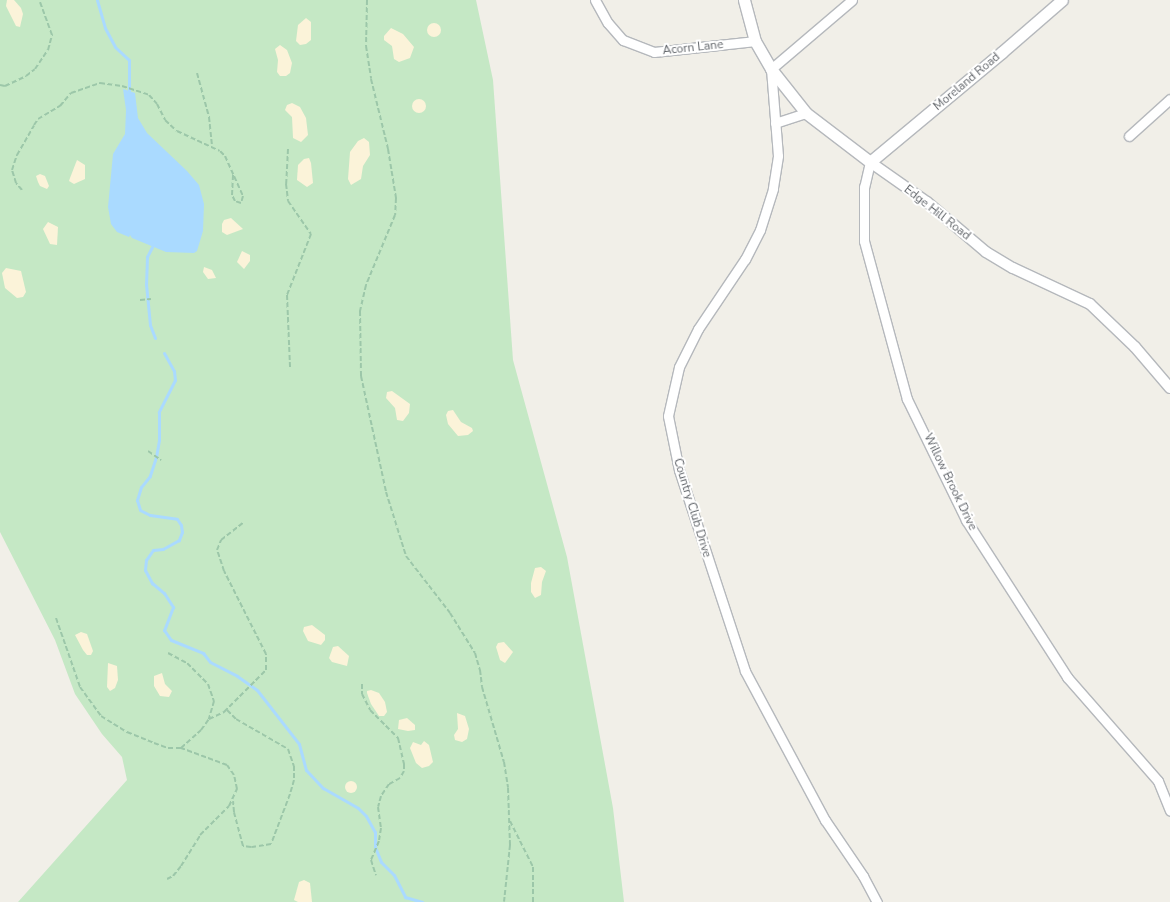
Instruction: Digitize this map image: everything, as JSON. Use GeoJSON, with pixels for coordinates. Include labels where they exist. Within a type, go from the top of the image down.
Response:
{"type":"FeatureCollection","features":[{"type":"Feature","properties":{"kind":"main road","name":"Edge Hill Road"},"geometry":{"type":"LineString","coordinates":[[744,0],[755,41],[771,69],[806,114],[870,162]]}},
{"type":"Feature","properties":{"kind":"main road","name":"Moreland Road"},"geometry":{"type":"LineString","coordinates":[[870,162],[1062,0]]}},
{"type":"Feature","properties":{"kind":"street","name":"Acorn Lane"},"geometry":{"type":"LineString","coordinates":[[595,0],[608,23],[623,40],[654,52],[755,41]]}},
{"type":"Feature","properties":{"kind":"street"},"geometry":{"type":"LineString","coordinates":[[771,69],[852,0]]}},
{"type":"Feature","properties":{"kind":"street","name":"Country Club Drive"},"geometry":{"type":"LineString","coordinates":[[771,69],[778,156],[773,189],[760,230],[745,259],[698,329],[679,367],[668,416],[679,470],[745,671],[825,820],[863,876],[877,902]]}},
{"type":"Feature","properties":{"kind":"street"},"geometry":{"type":"LineString","coordinates":[[1128,136],[1170,99]]}},
{"type":"Feature","properties":{"kind":"street"},"geometry":{"type":"LineString","coordinates":[[775,123],[806,114]]}},
{"type":"Feature","properties":{"kind":"street","name":"Edge Hill Road"},"geometry":{"type":"LineString","coordinates":[[870,162],[927,202],[986,252],[1013,268],[1090,304],[1136,347],[1170,388]]}},
{"type":"Feature","properties":{"kind":"street","name":"Willow Brook Drive"},"geometry":{"type":"LineString","coordinates":[[870,162],[864,188],[864,242],[908,398],[966,520],[1067,677],[1158,781],[1170,811]]}},
{"type":"Feature","properties":{"kind":"path"},"geometry":{"type":"LineString","coordinates":[[367,0],[366,46],[371,79],[388,149],[396,198],[395,214],[371,270],[360,312],[361,376],[386,492],[406,556],[450,613],[475,653],[504,762],[510,845],[504,902]]}},
{"type":"Feature","properties":{"kind":"path"},"geometry":{"type":"LineString","coordinates":[[0,85],[5,86],[26,76],[35,69],[48,50],[52,35],[40,2]]}},
{"type":"Feature","properties":{"kind":"path"},"geometry":{"type":"LineString","coordinates":[[197,74],[209,117],[212,147]]}},
{"type":"Feature","properties":{"kind":"path"},"geometry":{"type":"LineString","coordinates":[[22,190],[14,177],[14,164],[38,119],[53,111],[78,89],[100,83],[122,86],[142,92],[153,99],[170,126],[212,147],[225,156],[243,196],[241,203],[235,201],[232,195],[233,175]]}},
{"type":"Feature","properties":{"kind":"path"},"geometry":{"type":"LineString","coordinates":[[288,150],[286,184],[288,201],[310,234],[287,295],[290,368]]}},
{"type":"Feature","properties":{"kind":"path"},"geometry":{"type":"LineString","coordinates":[[140,300],[151,299]]}},
{"type":"Feature","properties":{"kind":"path"},"geometry":{"type":"LineString","coordinates":[[148,451],[161,460]]}},
{"type":"Feature","properties":{"kind":"path"},"geometry":{"type":"LineString","coordinates":[[209,718],[227,710],[241,695],[264,676],[266,670],[266,654],[224,571],[217,550],[221,540],[234,532],[244,522]]}},
{"type":"Feature","properties":{"kind":"path"},"geometry":{"type":"LineString","coordinates":[[56,618],[80,687],[101,716],[127,732],[154,743],[168,748],[181,748],[227,765],[231,769],[237,788],[233,801],[234,812],[243,846],[251,847],[272,844],[294,780],[294,766],[288,750],[236,719],[227,710]]}},
{"type":"Feature","properties":{"kind":"path"},"geometry":{"type":"LineString","coordinates":[[168,653],[187,663],[208,684],[214,701],[209,718],[201,730],[181,748]]}},
{"type":"Feature","properties":{"kind":"path"},"geometry":{"type":"LineString","coordinates":[[362,684],[362,694],[370,710],[398,738],[404,764],[404,771],[400,778],[389,784],[381,796],[378,807],[379,841],[371,860],[376,875]]}},
{"type":"Feature","properties":{"kind":"path"},"geometry":{"type":"LineString","coordinates":[[167,878],[173,876],[200,835],[233,801]]}},
{"type":"Feature","properties":{"kind":"path"},"geometry":{"type":"LineString","coordinates":[[509,819],[533,867],[533,902]]}},
{"type":"Feature","properties":{"kind":"green space"},"geometry":{"type":"Polygon","coordinates":[[[0,0],[476,0],[493,80],[513,360],[567,557],[613,808],[624,902],[18,902],[127,780],[122,757],[102,734],[75,694],[55,640],[0,532],[0,0]]]}},
{"type":"Feature","properties":{"kind":"sand"},"geometry":{"type":"Polygon","coordinates":[[[7,0],[14,0],[21,8],[23,14],[20,27],[16,26],[6,6],[7,0]]]}},
{"type":"Feature","properties":{"kind":"sand"},"geometry":{"type":"Polygon","coordinates":[[[306,18],[311,22],[311,40],[306,44],[300,45],[296,41],[298,25],[306,18]]]}},
{"type":"Feature","properties":{"kind":"sand"},"geometry":{"type":"Polygon","coordinates":[[[434,23],[439,25],[441,30],[439,35],[434,37],[429,35],[427,30],[429,25],[434,23]]]}},
{"type":"Feature","properties":{"kind":"sand"},"geometry":{"type":"Polygon","coordinates":[[[391,28],[403,34],[414,47],[410,58],[399,62],[394,59],[392,46],[384,40],[384,36],[391,28]]]}},
{"type":"Feature","properties":{"kind":"sand"},"geometry":{"type":"Polygon","coordinates":[[[280,45],[287,50],[292,63],[290,73],[286,76],[280,76],[277,72],[278,60],[275,49],[280,45]]]}},
{"type":"Feature","properties":{"kind":"sand"},"geometry":{"type":"Polygon","coordinates":[[[416,99],[422,99],[426,106],[422,113],[416,113],[412,109],[412,103],[416,99]]]}},
{"type":"Feature","properties":{"kind":"sand"},"geometry":{"type":"Polygon","coordinates":[[[292,103],[300,107],[306,118],[308,135],[301,142],[293,138],[292,117],[285,110],[287,105],[292,103]]]}},
{"type":"Feature","properties":{"kind":"sand"},"geometry":{"type":"Polygon","coordinates":[[[364,138],[369,142],[370,155],[363,166],[361,179],[351,185],[348,179],[350,152],[358,141],[364,138]]]}},
{"type":"Feature","properties":{"kind":"sand"},"geometry":{"type":"Polygon","coordinates":[[[309,158],[311,163],[313,183],[307,187],[297,180],[298,165],[304,159],[309,158]]]}},
{"type":"Feature","properties":{"kind":"sand"},"geometry":{"type":"Polygon","coordinates":[[[77,160],[85,165],[85,179],[74,184],[69,181],[77,160]]]}},
{"type":"Feature","properties":{"kind":"sand"},"geometry":{"type":"Polygon","coordinates":[[[40,174],[45,176],[49,186],[47,189],[40,186],[38,182],[36,176],[40,174]]]}},
{"type":"Feature","properties":{"kind":"sand"},"geometry":{"type":"Polygon","coordinates":[[[231,218],[243,229],[227,235],[222,232],[222,224],[224,220],[231,218]]]}},
{"type":"Feature","properties":{"kind":"sand"},"geometry":{"type":"Polygon","coordinates":[[[48,222],[58,227],[57,245],[50,244],[43,229],[48,222]]]}},
{"type":"Feature","properties":{"kind":"sand"},"geometry":{"type":"Polygon","coordinates":[[[242,251],[250,255],[250,261],[244,269],[237,262],[242,251]]]}},
{"type":"Feature","properties":{"kind":"sand"},"geometry":{"type":"Polygon","coordinates":[[[204,267],[212,270],[216,278],[208,279],[203,272],[204,267]]]}},
{"type":"Feature","properties":{"kind":"sand"},"geometry":{"type":"Polygon","coordinates":[[[6,268],[21,271],[26,292],[23,297],[17,298],[5,288],[2,273],[6,268]]]}},
{"type":"Feature","properties":{"kind":"sand"},"geometry":{"type":"Polygon","coordinates":[[[392,391],[410,404],[409,413],[403,421],[397,420],[395,408],[386,398],[387,392],[392,391]]]}},
{"type":"Feature","properties":{"kind":"sand"},"geometry":{"type":"Polygon","coordinates":[[[453,410],[461,422],[472,428],[473,431],[468,435],[458,436],[448,424],[446,415],[448,411],[453,410]]]}},
{"type":"Feature","properties":{"kind":"sand"},"geometry":{"type":"Polygon","coordinates":[[[541,567],[546,571],[542,582],[541,595],[535,598],[531,592],[531,583],[535,568],[541,567]]]}},
{"type":"Feature","properties":{"kind":"sand"},"geometry":{"type":"Polygon","coordinates":[[[312,625],[325,635],[325,640],[321,645],[308,641],[303,631],[304,627],[312,625]]]}},
{"type":"Feature","properties":{"kind":"sand"},"geometry":{"type":"Polygon","coordinates":[[[81,632],[87,634],[93,651],[91,655],[87,655],[83,650],[75,635],[81,632]]]}},
{"type":"Feature","properties":{"kind":"sand"},"geometry":{"type":"Polygon","coordinates":[[[504,642],[513,652],[505,663],[500,660],[496,647],[498,643],[504,642]]]}},
{"type":"Feature","properties":{"kind":"sand"},"geometry":{"type":"Polygon","coordinates":[[[338,646],[349,656],[347,666],[332,662],[329,658],[333,647],[338,646]]]}},
{"type":"Feature","properties":{"kind":"sand"},"geometry":{"type":"Polygon","coordinates":[[[108,663],[117,666],[118,680],[115,688],[110,691],[107,687],[108,663]]]}},
{"type":"Feature","properties":{"kind":"sand"},"geometry":{"type":"Polygon","coordinates":[[[162,673],[165,684],[172,691],[169,697],[160,696],[154,686],[154,676],[162,673]]]}},
{"type":"Feature","properties":{"kind":"sand"},"geometry":{"type":"Polygon","coordinates":[[[371,690],[379,693],[385,702],[387,712],[384,716],[379,716],[371,704],[367,691],[371,690]]]}},
{"type":"Feature","properties":{"kind":"sand"},"geometry":{"type":"Polygon","coordinates":[[[457,713],[465,716],[469,729],[467,739],[462,742],[455,740],[454,735],[458,729],[457,713]]]}},
{"type":"Feature","properties":{"kind":"sand"},"geometry":{"type":"Polygon","coordinates":[[[407,718],[415,725],[415,730],[398,729],[399,720],[407,718]]]}},
{"type":"Feature","properties":{"kind":"sand"},"geometry":{"type":"Polygon","coordinates":[[[424,741],[429,745],[433,762],[429,766],[422,768],[416,763],[410,748],[413,742],[421,745],[424,741]]]}},
{"type":"Feature","properties":{"kind":"sand"},"geometry":{"type":"Polygon","coordinates":[[[349,781],[353,781],[357,787],[353,793],[349,793],[345,789],[345,785],[349,781]]]}},
{"type":"Feature","properties":{"kind":"sand"},"geometry":{"type":"Polygon","coordinates":[[[304,880],[310,883],[312,902],[298,902],[294,900],[299,882],[304,880]]]}},
{"type":"Feature","properties":{"kind":"water"},"geometry":{"type":"Polygon","coordinates":[[[123,89],[135,93],[138,118],[147,133],[199,185],[204,204],[203,231],[197,251],[194,253],[166,252],[132,238],[130,235],[129,237],[117,232],[111,224],[108,207],[113,154],[125,134],[126,110],[123,89]]]}},
{"type":"Feature","properties":{"kind":"waterway"},"geometry":{"type":"LineString","coordinates":[[97,0],[105,28],[115,47],[129,60],[129,91]]}},
{"type":"Feature","properties":{"kind":"waterway"},"geometry":{"type":"LineString","coordinates":[[152,247],[147,257],[146,284],[150,325],[155,338]]}},
{"type":"Feature","properties":{"kind":"waterway"},"geometry":{"type":"LineString","coordinates":[[164,353],[174,371],[175,380],[159,412],[159,440],[156,457],[150,476],[141,487],[137,500],[140,510],[150,515],[177,519],[181,525],[182,532],[179,540],[163,549],[153,550],[146,560],[145,570],[152,583],[164,593],[173,607],[164,630],[171,640],[203,653],[210,662],[237,676],[257,690],[299,744],[306,770],[323,788],[358,808],[366,816],[375,832],[375,847],[381,862],[394,875],[405,897],[422,902]]}}]}
